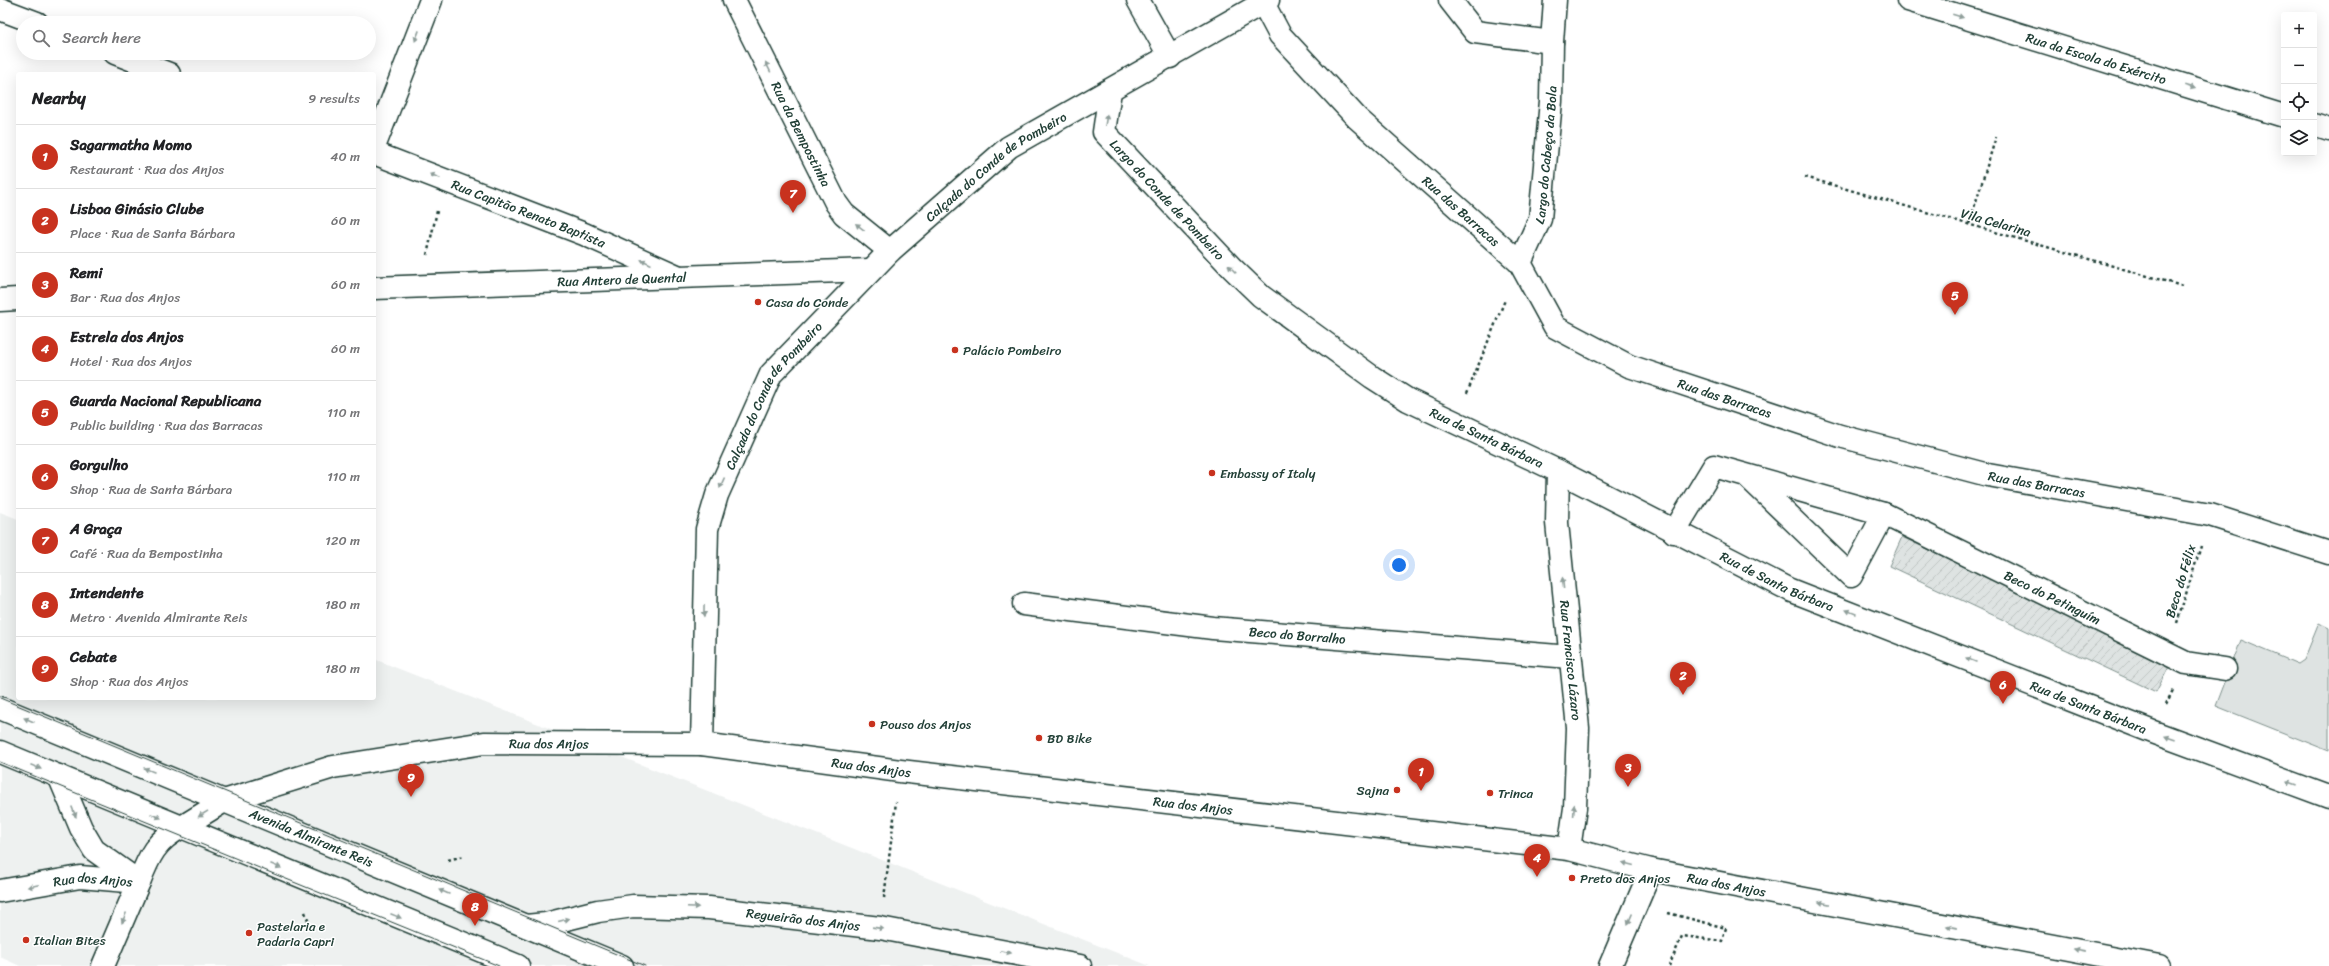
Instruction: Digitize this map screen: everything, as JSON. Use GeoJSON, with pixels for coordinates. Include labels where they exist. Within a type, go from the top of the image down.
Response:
{"type":"FeatureCollection","features":[{"type":"Feature","properties":{"kind":"street"},"geometry":{"type":"LineString","coordinates":[[376,142],[431,0]]}},
{"type":"Feature","properties":{"kind":"street","name":"Rua da Bempostinha"},"geometry":{"type":"LineString","coordinates":[[734,0],[836,203],[844,214],[890,251]]}},
{"type":"Feature","properties":{"kind":"street"},"geometry":{"type":"LineString","coordinates":[[1138,0],[1170,57]]}},
{"type":"Feature","properties":{"kind":"street"},"geometry":{"type":"LineString","coordinates":[[1450,0],[1475,32],[1552,42]]}},
{"type":"Feature","properties":{"kind":"street","name":"Largo do Cabeço da Bola"},"geometry":{"type":"LineString","coordinates":[[1520,263],[1540,219],[1551,101],[1552,42],[1555,0]]}},
{"type":"Feature","properties":{"kind":"street","name":"Rua da Escola do Exército"},"geometry":{"type":"LineString","coordinates":[[1908,0],[2281,115]]}},
{"type":"Feature","properties":{"kind":"street","name":"Calçada do Conde de Pombeiro"},"geometry":{"type":"LineString","coordinates":[[702,744],[705,554],[707,529],[717,495],[771,374],[870,270],[1009,147],[1170,57],[1266,1]]}},
{"type":"Feature","properties":{"kind":"street","name":"Rua das Barracas"},"geometry":{"type":"LineString","coordinates":[[1266,1],[1280,35],[1357,118],[1520,263],[1555,327],[1629,366],[1840,436],[1988,475],[2210,514],[2329,553]]}},
{"type":"Feature","properties":{"kind":"street"},"geometry":{"type":"LineString","coordinates":[[0,9],[18,16]]}},
{"type":"Feature","properties":{"kind":"street"},"geometry":{"type":"LineString","coordinates":[[133,60],[164,72]]}},
{"type":"Feature","properties":{"kind":"street","name":"Largo do Conde de Pombeiro"},"geometry":{"type":"LineString","coordinates":[[1110,91],[1104,132],[1232,268],[1261,296]]}},
{"type":"Feature","properties":{"kind":"street"},"geometry":{"type":"LineString","coordinates":[[2317,126],[2329,130]]}},
{"type":"Feature","properties":{"kind":"street","name":"Rua Capitão Renato Baptista"},"geometry":{"type":"LineString","coordinates":[[376,154],[584,234],[682,278]]}},
{"type":"Feature","properties":{"kind":"street","name":"Rua Antero de Quental"},"geometry":{"type":"LineString","coordinates":[[376,288],[870,270]]}},
{"type":"Feature","properties":{"kind":"street","name":"Rua de Santa Bárbara"},"geometry":{"type":"LineString","coordinates":[[1261,296],[1372,377],[1408,400],[1558,471],[1674,532],[1790,590],[2153,732],[2329,797]]}},
{"type":"Feature","properties":{"kind":"street"},"geometry":{"type":"LineString","coordinates":[[0,300],[16,299]]}},
{"type":"Feature","properties":{"kind":"street","name":"Beco do Petinguím"},"geometry":{"type":"LineString","coordinates":[[1674,532],[1714,466],[1884,514],[2177,658],[2225,669]]}},
{"type":"Feature","properties":{"kind":"street","name":"Rua Francisco Lázaro"},"geometry":{"type":"LineString","coordinates":[[1558,471],[1557,523],[1578,728],[1575,808],[1569,849]]}},
{"type":"Feature","properties":{"kind":"street"},"geometry":{"type":"LineString","coordinates":[[1747,476],[1850,576],[1884,514]]}},
{"type":"Feature","properties":{"kind":"street","name":"Beco do Borralho"},"geometry":{"type":"LineString","coordinates":[[1024,604],[1213,628],[1570,657]]}},
{"type":"Feature","properties":{"kind":"street","name":"Avenida Almirante Reis"},"geometry":{"type":"LineString","coordinates":[[0,708],[622,966]]}},
{"type":"Feature","properties":{"kind":"street","name":"Rua dos Anjos"},"geometry":{"type":"LineString","coordinates":[[0,891],[60,879],[85,878],[139,882],[151,853],[172,832],[224,801],[333,767],[484,743],[702,744],[900,771],[1569,849],[1651,870],[2159,966]]}},
{"type":"Feature","properties":{"kind":"street"},"geometry":{"type":"LineString","coordinates":[[0,752],[518,966]]}},
{"type":"Feature","properties":{"kind":"street"},"geometry":{"type":"LineString","coordinates":[[59,776],[81,828],[94,850],[139,882],[103,966]]}},
{"type":"Feature","properties":{"kind":"street"},"geometry":{"type":"LineString","coordinates":[[85,878],[94,850]]}},
{"type":"Feature","properties":{"kind":"street"},"geometry":{"type":"LineString","coordinates":[[1610,966],[1651,870]]}},
{"type":"Feature","properties":{"kind":"street","name":"Regueirão dos Anjos"},"geometry":{"type":"LineString","coordinates":[[526,926],[546,924],[598,911],[633,906],[709,908],[880,928],[1080,966]]}},
{"type":"Feature","properties":{"kind":"path"},"geometry":{"type":"LineString","coordinates":[[1969,224],[1996,137]]}},
{"type":"Feature","properties":{"kind":"path","name":"Vila Celarina"},"geometry":{"type":"LineString","coordinates":[[1805,177],[2182,286]]}},
{"type":"Feature","properties":{"kind":"path"},"geometry":{"type":"LineString","coordinates":[[426,261],[438,203]]}},
{"type":"Feature","properties":{"kind":"path"},"geometry":{"type":"LineString","coordinates":[[1466,396],[1507,293]]}},
{"type":"Feature","properties":{"kind":"path","name":"Beco do Félix"},"geometry":{"type":"LineString","coordinates":[[2153,732],[2177,658],[2210,514]]}},
{"type":"Feature","properties":{"kind":"path"},"geometry":{"type":"LineString","coordinates":[[880,928],[900,771]]}},
{"type":"Feature","properties":{"kind":"path"},"geometry":{"type":"LineString","coordinates":[[1669,966],[1682,936],[1722,941],[1726,928],[1689,919]]}},
{"type":"Feature","properties":{"kind":"shaded area"},"geometry":{"type":"Polygon","coordinates":[[[0,512],[16,518],[16,700],[376,700],[376,660],[1150,966],[20,966],[0,957],[0,512]]]}},
{"type":"Feature","properties":{"kind":"shaded area"},"geometry":{"type":"Polygon","coordinates":[[[1902,537],[2171,663],[2156,692],[1889,566],[1902,537]]]}},
{"type":"Feature","properties":{"kind":"shaded area"},"geometry":{"type":"Polygon","coordinates":[[[2319,623],[2329,628],[2329,751],[2216,706],[2241,640],[2298,664],[2304,660],[2319,623]]]}},
{"type":"Feature","properties":{"kind":"tram line"},"geometry":{"type":"LineString","coordinates":[[0,698],[645,966]]}},
{"type":"Feature","properties":{"kind":"tram line"},"geometry":{"type":"LineString","coordinates":[[0,762],[499,966]]}},
{"type":"Feature","properties":{"kind":"place","name":"A Graça"},"geometry":{"type":"Point","coordinates":[793,213]}},
{"type":"Feature","properties":{"kind":"place","name":"Casa do Conde"},"geometry":{"type":"Point","coordinates":[758,302]}},
{"type":"Feature","properties":{"kind":"place","name":"Guarda Nacional Republicana"},"geometry":{"type":"Point","coordinates":[1955,315]}},
{"type":"Feature","properties":{"kind":"place","name":"Palácio Pombeiro"},"geometry":{"type":"Point","coordinates":[955,350]}},
{"type":"Feature","properties":{"kind":"place","name":"Embassy of Italy"},"geometry":{"type":"Point","coordinates":[1212,473]}},
{"type":"Feature","properties":{"kind":"place","name":"Lisboa Ginásio Clube"},"geometry":{"type":"Point","coordinates":[1683,695]}},
{"type":"Feature","properties":{"kind":"place","name":"Gorgulho"},"geometry":{"type":"Point","coordinates":[2003,704]}},
{"type":"Feature","properties":{"kind":"place","name":"Pouso dos Anjos"},"geometry":{"type":"Point","coordinates":[872,724]}},
{"type":"Feature","properties":{"kind":"place","name":"BD Bike"},"geometry":{"type":"Point","coordinates":[1039,738]}},
{"type":"Feature","properties":{"kind":"place","name":"Remi"},"geometry":{"type":"Point","coordinates":[1628,787]}},
{"type":"Feature","properties":{"kind":"place","name":"Sajna"},"geometry":{"type":"Point","coordinates":[1397,790]}},
{"type":"Feature","properties":{"kind":"place","name":"Sagarmatha Momo"},"geometry":{"type":"Point","coordinates":[1421,791]}},
{"type":"Feature","properties":{"kind":"place","name":"Trinca"},"geometry":{"type":"Point","coordinates":[1490,793]}},
{"type":"Feature","properties":{"kind":"place","name":"Cebate"},"geometry":{"type":"Point","coordinates":[411,797]}},
{"type":"Feature","properties":{"kind":"place","name":"Estrela dos Anjos"},"geometry":{"type":"Point","coordinates":[1537,877]}},
{"type":"Feature","properties":{"kind":"place","name":"Preto dos Anjos"},"geometry":{"type":"Point","coordinates":[1572,878]}},
{"type":"Feature","properties":{"kind":"place","name":"Intendente"},"geometry":{"type":"Point","coordinates":[475,926]}},
{"type":"Feature","properties":{"kind":"place","name":"Pastelaria e Padaria Capri"},"geometry":{"type":"Point","coordinates":[249,933]}},
{"type":"Feature","properties":{"kind":"place","name":"Italian Bites"},"geometry":{"type":"Point","coordinates":[26,940]}}]}
